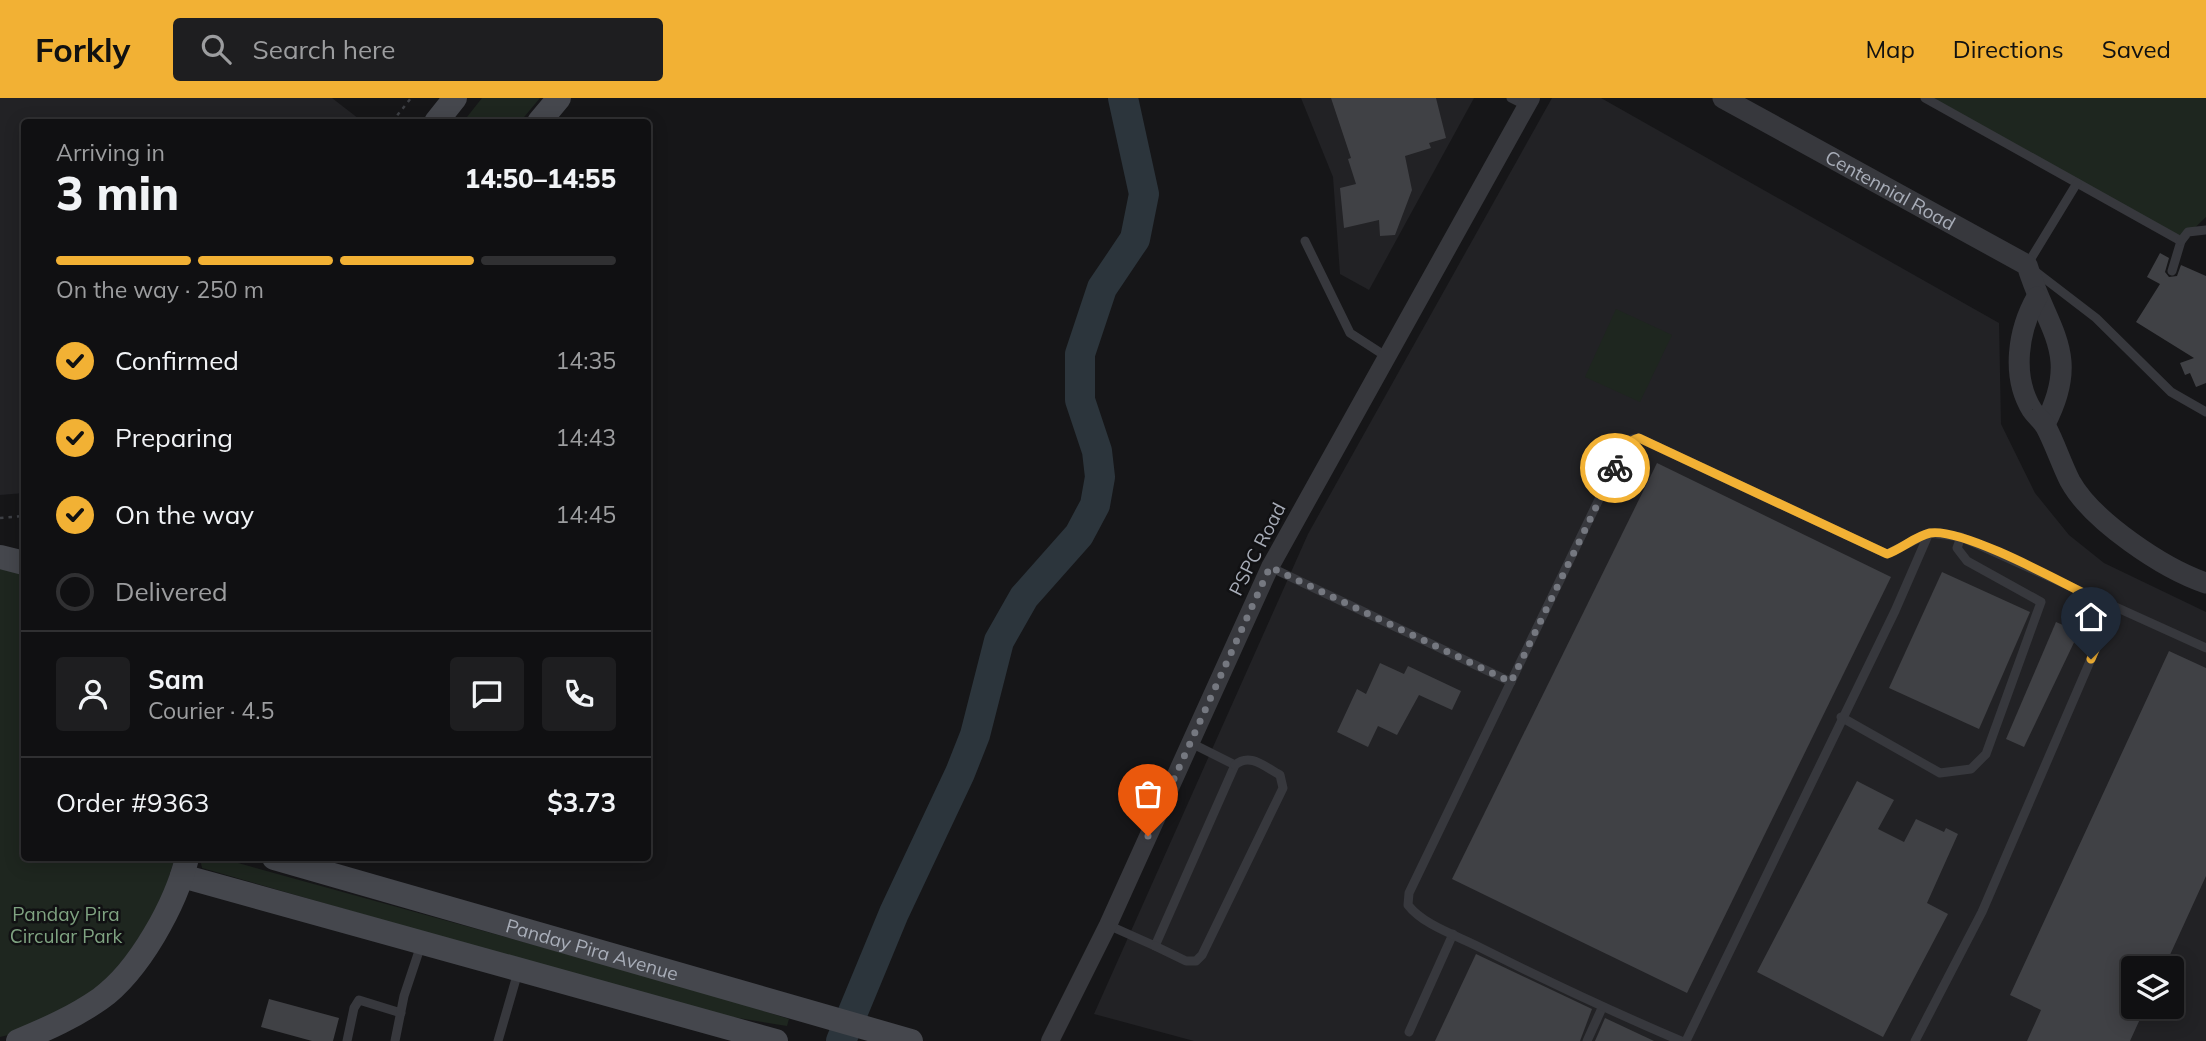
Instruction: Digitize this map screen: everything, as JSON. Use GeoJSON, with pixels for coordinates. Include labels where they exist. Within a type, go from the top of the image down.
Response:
{"type":"FeatureCollection","features":[{"type":"Feature","properties":{"kind":"main road"},"geometry":{"type":"LineString","coordinates":[[438,119],[455,98]]}},
{"type":"Feature","properties":{"kind":"main road"},"geometry":{"type":"LineString","coordinates":[[542,119],[559,98]]}},
{"type":"Feature","properties":{"kind":"main road"},"geometry":{"type":"LineString","coordinates":[[0,557],[21,561]]}},
{"type":"Feature","properties":{"kind":"main road","name":"Panday Pira Avenue"},"geometry":{"type":"LineString","coordinates":[[284,861],[911,1041]]}},
{"type":"Feature","properties":{"kind":"main road"},"geometry":{"type":"LineString","coordinates":[[18,1041],[61,1023],[102,998],[140,957],[164,916],[185,867]]}},
{"type":"Feature","properties":{"kind":"main road","name":"Panday Pira Avenue"},"geometry":{"type":"LineString","coordinates":[[185,867],[519,970],[775,1041]]}},
{"type":"Feature","properties":{"kind":"street","name":"Centennial Road"},"geometry":{"type":"LineString","coordinates":[[1723,98],[2027,265]]}},
{"type":"Feature","properties":{"kind":"street","name":"PSPC Road"},"geometry":{"type":"LineString","coordinates":[[1052,1039],[1108,925],[1270,567],[1387,357],[1523,101]]}},
{"type":"Feature","properties":{"kind":"street"},"geometry":{"type":"LineString","coordinates":[[2027,265],[2037,297],[2057,339],[2061,358],[2062,383],[2045,424]]}},
{"type":"Feature","properties":{"kind":"street"},"geometry":{"type":"LineString","coordinates":[[2037,297],[2023,328],[2019,359],[2024,392],[2033,411],[2045,424],[2071,483],[2102,517],[2166,566],[2206,583]]}},
{"type":"Feature","properties":{"kind":"lane"},"geometry":{"type":"LineString","coordinates":[[1925,98],[2180,241]]}},
{"type":"Feature","properties":{"kind":"lane"},"geometry":{"type":"LineString","coordinates":[[2077,183],[2027,265],[2096,318],[2171,392],[2206,412]]}},
{"type":"Feature","properties":{"kind":"lane"},"geometry":{"type":"LineString","coordinates":[[2172,271],[2180,241],[2188,232],[2206,230]]}},
{"type":"Feature","properties":{"kind":"lane"},"geometry":{"type":"LineString","coordinates":[[1305,241],[1350,333],[1387,357]]}},
{"type":"Feature","properties":{"kind":"lane"},"geometry":{"type":"LineString","coordinates":[[1681,1041],[1602,1008],[1452,934],[1414,914],[1408,905],[1409,893],[1602,493],[1632,439],[1639,438],[1887,554],[1929,533],[1961,537],[2206,648]]}},
{"type":"Feature","properties":{"kind":"lane"},"geometry":{"type":"LineString","coordinates":[[1686,1041],[1841,717],[1895,611],[1929,533]]}},
{"type":"Feature","properties":{"kind":"lane"},"geometry":{"type":"LineString","coordinates":[[1841,717],[1940,773],[1971,769],[1986,754],[2042,606],[2041,602],[1967,561],[1957,548],[1961,537]]}},
{"type":"Feature","properties":{"kind":"lane"},"geometry":{"type":"LineString","coordinates":[[1270,567],[1511,682]]}},
{"type":"Feature","properties":{"kind":"lane"},"geometry":{"type":"LineString","coordinates":[[1915,1041],[1982,912],[2113,608]]}},
{"type":"Feature","properties":{"kind":"lane"},"geometry":{"type":"LineString","coordinates":[[1191,743],[1235,765]]}},
{"type":"Feature","properties":{"kind":"lane"},"geometry":{"type":"LineString","coordinates":[[1108,925],[1186,961],[1195,961],[1202,955],[1283,788],[1280,775],[1250,759],[1242,759],[1235,765],[1155,946]]}},
{"type":"Feature","properties":{"kind":"lane"},"geometry":{"type":"LineString","coordinates":[[1409,1031],[1452,934]]}},
{"type":"Feature","properties":{"kind":"lane"},"geometry":{"type":"LineString","coordinates":[[395,1041],[423,941]]}},
{"type":"Feature","properties":{"kind":"lane"},"geometry":{"type":"LineString","coordinates":[[498,1041],[519,970]]}},
{"type":"Feature","properties":{"kind":"lane"},"geometry":{"type":"LineString","coordinates":[[347,1041],[354,1009],[359,1000],[401,1013]]}},
{"type":"Feature","properties":{"kind":"lane"},"geometry":{"type":"LineString","coordinates":[[1587,1041],[1602,1008]]}},
{"type":"Feature","properties":{"kind":"path"},"geometry":{"type":"LineString","coordinates":[[394,119],[411,98]]}},
{"type":"Feature","properties":{"kind":"path"},"geometry":{"type":"LineString","coordinates":[[0,518],[21,516]]}},
{"type":"Feature","properties":{"kind":"shaded area"},"geometry":{"type":"Polygon","coordinates":[[[0,98],[332,98],[359,119],[21,119],[21,493],[0,495],[0,98]]]}},
{"type":"Feature","properties":{"kind":"shaded area"},"geometry":{"type":"Polygon","coordinates":[[[1301,98],[1474,98],[1369,290],[1340,274],[1333,177],[1301,98]]]}},
{"type":"Feature","properties":{"kind":"shaded area"},"geometry":{"type":"Polygon","coordinates":[[[1552,98],[1601,98],[1999,323],[2001,424],[2035,493],[2069,535],[2104,563],[2206,612],[2206,1041],[1194,1041],[1094,1014],[1308,534],[1552,98]]]}},
{"type":"Feature","properties":{"kind":"green space"},"geometry":{"type":"Polygon","coordinates":[[[482,98],[540,98],[522,119],[465,119],[482,98]]]}},
{"type":"Feature","properties":{"kind":"green space"},"geometry":{"type":"Polygon","coordinates":[[[1925,98],[2206,98],[2206,217],[2181,241],[1925,98]]]}},
{"type":"Feature","properties":{"kind":"green space"},"geometry":{"type":"Polygon","coordinates":[[[1616,309],[1672,335],[1640,402],[1585,377],[1616,309]]]}},
{"type":"Feature","properties":{"kind":"green space","name":"Panday Pira Circular Park"},"geometry":{"type":"Polygon","coordinates":[[[0,568],[21,574],[21,861],[174,861],[160,905],[128,954],[88,1001],[34,1029],[0,1037],[0,568]]]}},
{"type":"Feature","properties":{"kind":"green space"},"geometry":{"type":"Polygon","coordinates":[[[201,861],[231,861],[704,992],[789,1019],[787,1026],[702,1012],[202,868],[201,861]]]}},
{"type":"Feature","properties":{"kind":"building"},"geometry":{"type":"Polygon","coordinates":[[[1331,98],[1436,98],[1446,138],[1429,143],[1431,148],[1405,156],[1412,190],[1395,235],[1380,236],[1379,220],[1344,228],[1340,188],[1356,184],[1348,159],[1351,158],[1331,98]]]}},
{"type":"Feature","properties":{"kind":"building"},"geometry":{"type":"Polygon","coordinates":[[[2160,253],[2169,258],[2165,272],[2169,277],[2177,276],[2181,265],[2206,276],[2206,383],[2196,387],[2190,373],[2185,375],[2180,363],[2194,358],[2136,322],[2160,284],[2147,277],[2160,253]]]}},
{"type":"Feature","properties":{"kind":"building"},"geometry":{"type":"Polygon","coordinates":[[[1657,463],[1891,577],[1687,993],[1452,879],[1657,463]]]}},
{"type":"Feature","properties":{"kind":"building"},"geometry":{"type":"Polygon","coordinates":[[[1942,572],[2030,612],[1979,729],[1889,688],[1942,572]]]}},
{"type":"Feature","properties":{"kind":"building"},"geometry":{"type":"Polygon","coordinates":[[[2056,622],[2079,632],[2024,747],[2006,739],[2056,622]]]}},
{"type":"Feature","properties":{"kind":"building"},"geometry":{"type":"Polygon","coordinates":[[[2169,651],[2206,668],[2206,876],[2169,956],[2121,956],[2121,1019],[2140,1019],[2130,1041],[2027,1041],[2041,1010],[2010,995],[2169,651]]]}},
{"type":"Feature","properties":{"kind":"building"},"geometry":{"type":"Polygon","coordinates":[[[1380,663],[1404,674],[1408,666],[1461,691],[1452,710],[1419,695],[1397,735],[1378,726],[1368,747],[1337,732],[1357,689],[1366,694],[1380,663]]]}},
{"type":"Feature","properties":{"kind":"building"},"geometry":{"type":"Polygon","coordinates":[[[1857,781],[1894,800],[1878,829],[1904,842],[1916,819],[1944,832],[1946,828],[1958,834],[1927,903],[1948,914],[1883,1037],[1757,972],[1857,781]]]}},
{"type":"Feature","properties":{"kind":"building"},"geometry":{"type":"Polygon","coordinates":[[[1476,954],[1592,1009],[1580,1041],[1435,1041],[1476,954]]]}},
{"type":"Feature","properties":{"kind":"building"},"geometry":{"type":"Polygon","coordinates":[[[269,999],[339,1018],[333,1041],[312,1041],[261,1027],[269,999]]]}},
{"type":"Feature","properties":{"kind":"building"},"geometry":{"type":"Polygon","coordinates":[[[1605,1018],[1654,1041],[1595,1041],[1605,1018]]]}},
{"type":"Feature","properties":{"kind":"waterway"},"geometry":{"type":"LineString","coordinates":[[841,1041],[894,913],[960,773],[975,735],[999,641],[1024,597],[1079,535],[1095,505],[1100,477],[1097,451],[1080,400],[1080,354],[1102,288],[1135,239],[1144,194],[1123,98]]}},
{"type":"Feature","properties":{"kind":"way so far"},"geometry":{"type":"LineString","coordinates":[[1148,836],[1270,567],[1511,682],[1615,468]]}},
{"type":"Feature","properties":{"kind":"route"},"geometry":{"type":"LineString","coordinates":[[1615,468],[1625,447],[1632,439],[1639,438],[1887,554],[1898,551],[1929,533],[1949,534],[1976,543],[2113,608],[2091,659]]}}]}
